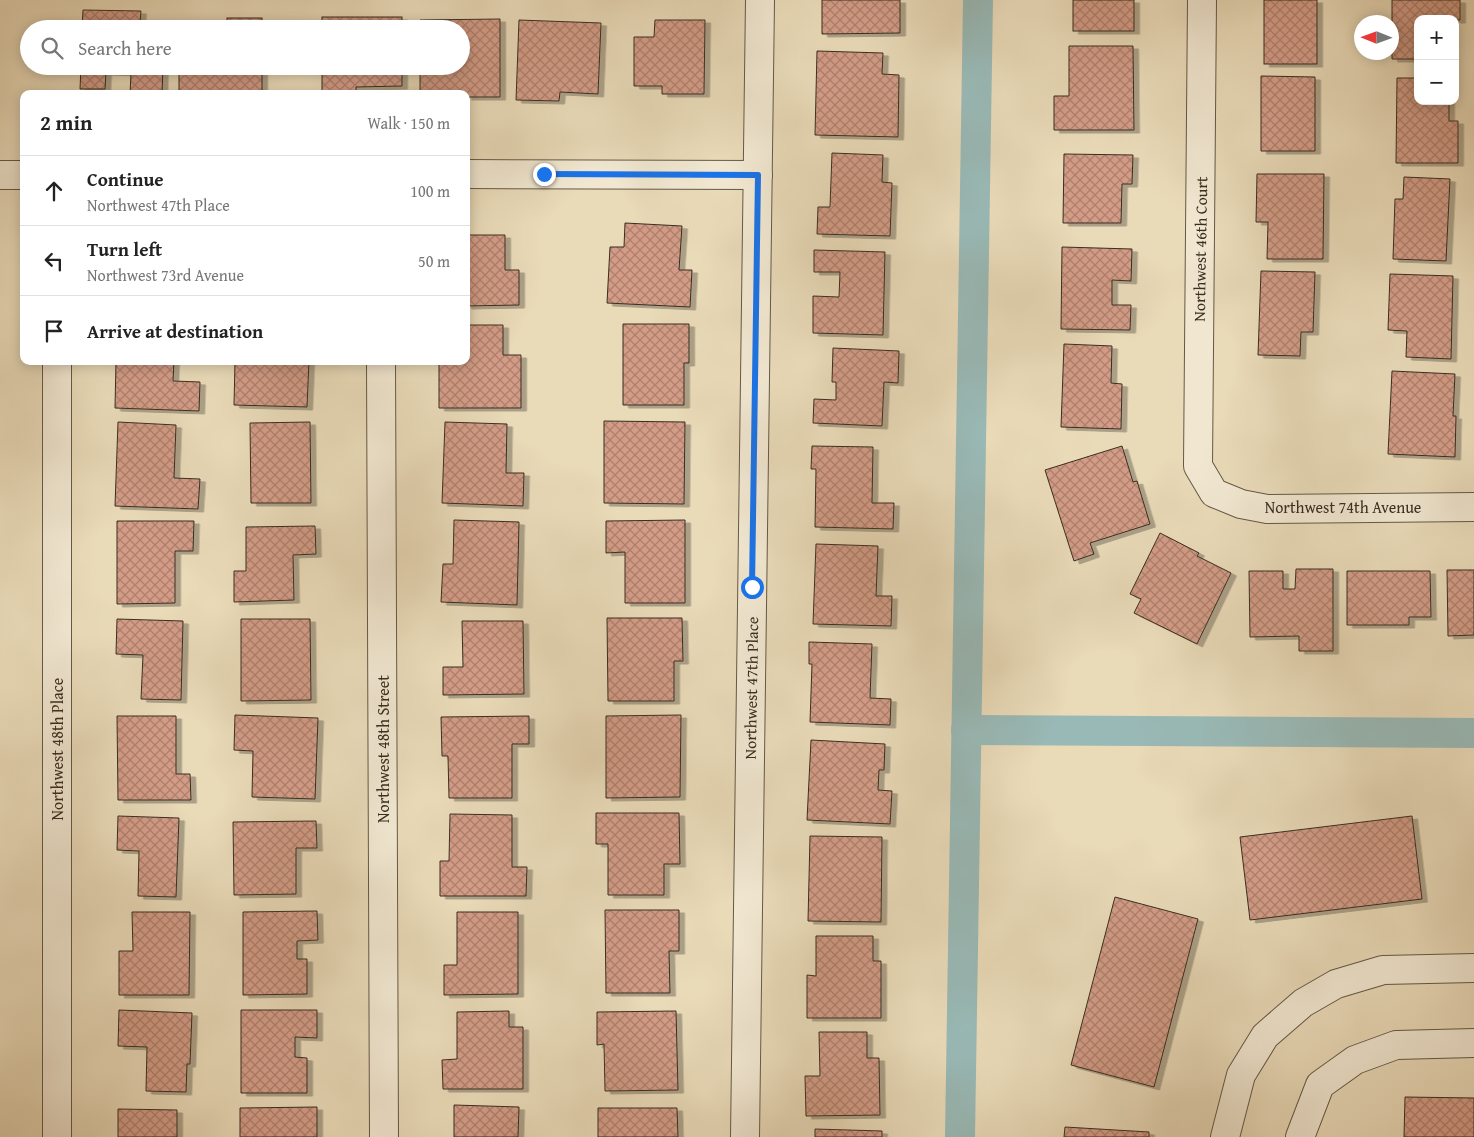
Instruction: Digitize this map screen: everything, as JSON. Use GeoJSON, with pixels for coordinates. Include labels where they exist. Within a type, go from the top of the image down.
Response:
{"type":"FeatureCollection","features":[{"type":"Feature","properties":{"kind":"street","name":"Northwest 47th Place"},"geometry":{"type":"LineString","coordinates":[[745,1137],[760,0]]}},
{"type":"Feature","properties":{"kind":"street","name":"Northwest 46th Court"},"geometry":{"type":"LineString","coordinates":[[1202,0],[1198,466],[1214,493]]}},
{"type":"Feature","properties":{"kind":"street"},"geometry":{"type":"LineString","coordinates":[[0,174],[20,175]]}},
{"type":"Feature","properties":{"kind":"street"},"geometry":{"type":"LineString","coordinates":[[470,174],[758,175]]}},
{"type":"Feature","properties":{"kind":"street","name":"Northwest 48th Place"},"geometry":{"type":"LineString","coordinates":[[57,365],[57,1137]]}},
{"type":"Feature","properties":{"kind":"street","name":"Northwest 48th Street"},"geometry":{"type":"LineString","coordinates":[[382,365],[384,1137]]}},
{"type":"Feature","properties":{"kind":"street","name":"Northwest 74th Avenue"},"geometry":{"type":"LineString","coordinates":[[1214,493],[1241,504],[1267,509],[1474,508]]}},
{"type":"Feature","properties":{"kind":"street"},"geometry":{"type":"LineString","coordinates":[[1225,1137],[1241,1075],[1265,1036],[1303,1003],[1336,984],[1383,970],[1474,968]]}},
{"type":"Feature","properties":{"kind":"street"},"geometry":{"type":"LineString","coordinates":[[1300,1137],[1320,1085],[1355,1060],[1396,1046],[1474,1043]]}},
{"type":"Feature","properties":{"kind":"building"},"geometry":{"type":"Polygon","coordinates":[[[822,0],[900,0],[900,33],[822,34],[822,0]]]}},
{"type":"Feature","properties":{"kind":"building"},"geometry":{"type":"Polygon","coordinates":[[[1073,0],[1134,0],[1134,31],[1073,31],[1073,0]]]}},
{"type":"Feature","properties":{"kind":"building"},"geometry":{"type":"Polygon","coordinates":[[[1264,0],[1317,0],[1317,64],[1264,64],[1264,0]]]}},
{"type":"Feature","properties":{"kind":"building"},"geometry":{"type":"Polygon","coordinates":[[[1392,0],[1460,0],[1460,20],[1459,15],[1414,15],[1414,59],[1399,59],[1399,15],[1392,15],[1392,0]]]}},
{"type":"Feature","properties":{"kind":"building"},"geometry":{"type":"Polygon","coordinates":[[[83,10],[141,11],[140,20],[82,20],[83,10]]]}},
{"type":"Feature","properties":{"kind":"building"},"geometry":{"type":"Polygon","coordinates":[[[322,17],[402,17],[402,20],[322,20],[322,17]]]}},
{"type":"Feature","properties":{"kind":"building"},"geometry":{"type":"Polygon","coordinates":[[[227,18],[262,18],[262,20],[227,20],[227,18]]]}},
{"type":"Feature","properties":{"kind":"building"},"geometry":{"type":"Polygon","coordinates":[[[500,19],[500,97],[470,97],[470,90],[420,90],[420,75],[470,75],[470,20],[420,20],[500,19]]]}},
{"type":"Feature","properties":{"kind":"building"},"geometry":{"type":"Polygon","coordinates":[[[519,20],[601,23],[598,94],[560,92],[559,101],[516,100],[519,20]]]}},
{"type":"Feature","properties":{"kind":"building"},"geometry":{"type":"Polygon","coordinates":[[[655,20],[705,20],[704,94],[662,94],[662,86],[634,86],[634,37],[654,37],[655,20]]]}},
{"type":"Feature","properties":{"kind":"building"},"geometry":{"type":"Polygon","coordinates":[[[1069,46],[1133,46],[1134,130],[1054,130],[1054,96],[1069,96],[1069,46]]]}},
{"type":"Feature","properties":{"kind":"building"},"geometry":{"type":"Polygon","coordinates":[[[817,51],[883,53],[882,74],[899,75],[898,137],[815,135],[817,51]]]}},
{"type":"Feature","properties":{"kind":"building"},"geometry":{"type":"Polygon","coordinates":[[[81,75],[106,75],[105,89],[80,89],[81,75]]]}},
{"type":"Feature","properties":{"kind":"building"},"geometry":{"type":"Polygon","coordinates":[[[131,75],[163,75],[162,90],[130,90],[131,75]]]}},
{"type":"Feature","properties":{"kind":"building"},"geometry":{"type":"Polygon","coordinates":[[[179,75],[262,75],[262,90],[179,90],[179,75]]]}},
{"type":"Feature","properties":{"kind":"building"},"geometry":{"type":"Polygon","coordinates":[[[322,75],[402,75],[402,86],[356,87],[356,90],[322,90],[322,75]]]}},
{"type":"Feature","properties":{"kind":"building"},"geometry":{"type":"Polygon","coordinates":[[[1261,76],[1315,77],[1315,151],[1261,151],[1261,76]]]}},
{"type":"Feature","properties":{"kind":"building"},"geometry":{"type":"Polygon","coordinates":[[[1397,78],[1414,78],[1414,105],[1449,105],[1449,121],[1458,121],[1458,163],[1396,163],[1397,78]]]}},
{"type":"Feature","properties":{"kind":"building"},"geometry":{"type":"Polygon","coordinates":[[[832,153],[883,155],[882,182],[892,183],[890,236],[817,234],[818,207],[830,207],[832,153]]]}},
{"type":"Feature","properties":{"kind":"building"},"geometry":{"type":"Polygon","coordinates":[[[1064,154],[1133,155],[1132,184],[1122,184],[1121,223],[1063,223],[1064,154]]]}},
{"type":"Feature","properties":{"kind":"building"},"geometry":{"type":"Polygon","coordinates":[[[1257,174],[1324,174],[1323,259],[1267,259],[1268,222],[1256,222],[1257,174]]]}},
{"type":"Feature","properties":{"kind":"building"},"geometry":{"type":"Polygon","coordinates":[[[1404,177],[1450,179],[1446,261],[1393,259],[1395,199],[1403,199],[1404,177]]]}},
{"type":"Feature","properties":{"kind":"building"},"geometry":{"type":"Polygon","coordinates":[[[625,223],[682,226],[679,270],[692,270],[690,307],[607,303],[610,247],[624,247],[625,223]]]}},
{"type":"Feature","properties":{"kind":"building"},"geometry":{"type":"Polygon","coordinates":[[[470,235],[505,235],[505,270],[519,270],[519,305],[470,306],[470,235]]]}},
{"type":"Feature","properties":{"kind":"building"},"geometry":{"type":"Polygon","coordinates":[[[1062,247],[1132,249],[1131,281],[1112,280],[1112,305],[1131,305],[1130,330],[1061,329],[1062,247]]]}},
{"type":"Feature","properties":{"kind":"building"},"geometry":{"type":"Polygon","coordinates":[[[814,250],[885,252],[883,335],[813,333],[813,296],[839,297],[840,272],[814,272],[814,250]]]}},
{"type":"Feature","properties":{"kind":"building"},"geometry":{"type":"Polygon","coordinates":[[[1261,271],[1315,272],[1313,332],[1301,332],[1300,356],[1258,355],[1261,271]]]}},
{"type":"Feature","properties":{"kind":"building"},"geometry":{"type":"Polygon","coordinates":[[[1390,274],[1453,276],[1451,359],[1406,357],[1407,331],[1388,330],[1390,274]]]}},
{"type":"Feature","properties":{"kind":"building"},"geometry":{"type":"Polygon","coordinates":[[[623,324],[689,324],[689,363],[684,363],[684,405],[623,405],[623,324]]]}},
{"type":"Feature","properties":{"kind":"building"},"geometry":{"type":"Polygon","coordinates":[[[470,325],[503,325],[503,355],[521,355],[521,408],[439,408],[439,365],[470,365],[470,325]]]}},
{"type":"Feature","properties":{"kind":"building"},"geometry":{"type":"Polygon","coordinates":[[[1064,344],[1112,346],[1111,383],[1122,384],[1121,429],[1061,427],[1064,344]]]}},
{"type":"Feature","properties":{"kind":"building"},"geometry":{"type":"Polygon","coordinates":[[[833,348],[899,351],[898,383],[884,382],[882,426],[813,423],[814,399],[836,400],[836,382],[832,382],[833,348]]]}},
{"type":"Feature","properties":{"kind":"building"},"geometry":{"type":"Polygon","coordinates":[[[116,365],[174,365],[173,381],[200,382],[199,411],[115,408],[116,365]]]}},
{"type":"Feature","properties":{"kind":"building"},"geometry":{"type":"Polygon","coordinates":[[[235,365],[309,365],[307,407],[234,405],[235,365]]]}},
{"type":"Feature","properties":{"kind":"building"},"geometry":{"type":"Polygon","coordinates":[[[1392,371],[1455,374],[1453,416],[1456,416],[1455,457],[1388,454],[1392,371]]]}},
{"type":"Feature","properties":{"kind":"building"},"geometry":{"type":"Polygon","coordinates":[[[604,421],[685,422],[684,504],[604,503],[604,421]]]}},
{"type":"Feature","properties":{"kind":"building"},"geometry":{"type":"Polygon","coordinates":[[[118,422],[176,425],[174,478],[200,479],[198,509],[115,506],[118,422]]]}},
{"type":"Feature","properties":{"kind":"building"},"geometry":{"type":"Polygon","coordinates":[[[310,422],[311,503],[251,503],[250,423],[310,422]]]}},
{"type":"Feature","properties":{"kind":"building"},"geometry":{"type":"Polygon","coordinates":[[[445,422],[507,424],[506,473],[524,473],[523,506],[442,503],[445,422]]]}},
{"type":"Feature","properties":{"kind":"building"},"geometry":{"type":"Polygon","coordinates":[[[812,446],[873,447],[872,503],[894,503],[893,529],[815,527],[816,469],[811,469],[812,446]]]}},
{"type":"Feature","properties":{"kind":"building"},"geometry":{"type":"Polygon","coordinates":[[[1122,446],[1133,482],[1137,481],[1150,524],[1090,543],[1094,554],[1074,561],[1045,470],[1122,446]]]}},
{"type":"Feature","properties":{"kind":"building"},"geometry":{"type":"Polygon","coordinates":[[[454,520],[519,522],[517,605],[441,602],[443,564],[453,564],[454,520]]]}},
{"type":"Feature","properties":{"kind":"building"},"geometry":{"type":"Polygon","coordinates":[[[685,520],[685,603],[625,603],[625,552],[606,553],[606,521],[685,520]]]}},
{"type":"Feature","properties":{"kind":"building"},"geometry":{"type":"Polygon","coordinates":[[[117,521],[194,521],[193,551],[175,551],[175,603],[117,604],[117,521]]]}},
{"type":"Feature","properties":{"kind":"building"},"geometry":{"type":"Polygon","coordinates":[[[315,526],[316,554],[293,555],[294,600],[234,602],[234,571],[246,571],[246,527],[315,526]]]}},
{"type":"Feature","properties":{"kind":"building"},"geometry":{"type":"Polygon","coordinates":[[[1160,533],[1199,553],[1197,556],[1231,573],[1197,644],[1134,613],[1141,599],[1130,594],[1160,533]]]}},
{"type":"Feature","properties":{"kind":"building"},"geometry":{"type":"Polygon","coordinates":[[[816,544],[878,546],[876,596],[892,596],[891,626],[813,624],[816,544]]]}},
{"type":"Feature","properties":{"kind":"building"},"geometry":{"type":"Polygon","coordinates":[[[1296,569],[1333,569],[1333,651],[1299,651],[1299,636],[1250,637],[1249,571],[1283,571],[1283,589],[1295,589],[1296,569]]]}},
{"type":"Feature","properties":{"kind":"building"},"geometry":{"type":"Polygon","coordinates":[[[1447,570],[1474,570],[1474,635],[1448,636],[1447,570]]]}},
{"type":"Feature","properties":{"kind":"building"},"geometry":{"type":"Polygon","coordinates":[[[1347,571],[1430,571],[1431,617],[1409,617],[1409,625],[1347,625],[1347,571]]]}},
{"type":"Feature","properties":{"kind":"building"},"geometry":{"type":"Polygon","coordinates":[[[607,618],[682,618],[683,661],[674,661],[674,701],[608,701],[607,618]]]}},
{"type":"Feature","properties":{"kind":"building"},"geometry":{"type":"Polygon","coordinates":[[[117,619],[183,621],[181,700],[141,699],[143,655],[116,654],[117,619]]]}},
{"type":"Feature","properties":{"kind":"building"},"geometry":{"type":"Polygon","coordinates":[[[241,619],[310,619],[311,700],[241,701],[241,619]]]}},
{"type":"Feature","properties":{"kind":"building"},"geometry":{"type":"Polygon","coordinates":[[[462,621],[523,621],[524,694],[443,695],[443,667],[463,667],[462,621]]]}},
{"type":"Feature","properties":{"kind":"building"},"geometry":{"type":"Polygon","coordinates":[[[809,642],[872,644],[870,698],[891,699],[890,725],[810,722],[812,664],[809,664],[809,642]]]}},
{"type":"Feature","properties":{"kind":"building"},"geometry":{"type":"Polygon","coordinates":[[[235,715],[318,718],[315,799],[252,797],[253,751],[234,750],[235,715]]]}},
{"type":"Feature","properties":{"kind":"building"},"geometry":{"type":"Polygon","coordinates":[[[681,715],[680,797],[606,798],[606,716],[681,715]]]}},
{"type":"Feature","properties":{"kind":"building"},"geometry":{"type":"Polygon","coordinates":[[[117,716],[176,716],[176,774],[190,774],[191,800],[118,800],[117,716]]]}},
{"type":"Feature","properties":{"kind":"building"},"geometry":{"type":"Polygon","coordinates":[[[529,716],[529,744],[512,744],[512,798],[449,798],[448,756],[442,756],[441,717],[529,716]]]}},
{"type":"Feature","properties":{"kind":"building"},"geometry":{"type":"Polygon","coordinates":[[[811,740],[885,744],[884,770],[879,770],[878,790],[892,791],[890,824],[807,820],[811,740]]]}},
{"type":"Feature","properties":{"kind":"building"},"geometry":{"type":"Polygon","coordinates":[[[596,813],[679,813],[680,864],[664,864],[664,895],[608,895],[608,844],[596,844],[596,813]]]}},
{"type":"Feature","properties":{"kind":"building"},"geometry":{"type":"Polygon","coordinates":[[[450,814],[512,815],[512,867],[527,867],[526,896],[440,896],[440,861],[449,861],[450,814]]]}},
{"type":"Feature","properties":{"kind":"building"},"geometry":{"type":"Polygon","coordinates":[[[118,816],[179,818],[176,897],[138,896],[139,851],[117,850],[118,816]]]}},
{"type":"Feature","properties":{"kind":"building"},"geometry":{"type":"Polygon","coordinates":[[[1412,816],[1422,899],[1250,920],[1240,837],[1412,816]]]}},
{"type":"Feature","properties":{"kind":"building"},"geometry":{"type":"Polygon","coordinates":[[[316,821],[317,848],[296,848],[296,894],[234,895],[233,822],[316,821]]]}},
{"type":"Feature","properties":{"kind":"building"},"geometry":{"type":"Polygon","coordinates":[[[810,836],[882,837],[881,922],[808,921],[810,836]]]}},
{"type":"Feature","properties":{"kind":"building"},"geometry":{"type":"Polygon","coordinates":[[[1115,897],[1198,919],[1154,1087],[1071,1065],[1115,897]]]}},
{"type":"Feature","properties":{"kind":"building"},"geometry":{"type":"Polygon","coordinates":[[[605,910],[679,910],[679,951],[669,951],[670,993],[606,993],[605,910]]]}},
{"type":"Feature","properties":{"kind":"building"},"geometry":{"type":"Polygon","coordinates":[[[317,911],[318,940],[297,941],[297,959],[307,959],[307,994],[243,995],[243,912],[317,911]]]}},
{"type":"Feature","properties":{"kind":"building"},"geometry":{"type":"Polygon","coordinates":[[[132,912],[190,912],[189,995],[119,995],[119,951],[133,951],[132,912]]]}},
{"type":"Feature","properties":{"kind":"building"},"geometry":{"type":"Polygon","coordinates":[[[457,912],[518,912],[518,994],[444,995],[444,965],[457,965],[457,912]]]}},
{"type":"Feature","properties":{"kind":"building"},"geometry":{"type":"Polygon","coordinates":[[[816,936],[873,936],[873,961],[881,961],[881,1018],[807,1018],[807,975],[816,976],[816,936]]]}},
{"type":"Feature","properties":{"kind":"building"},"geometry":{"type":"Polygon","coordinates":[[[119,1010],[192,1013],[190,1064],[187,1064],[186,1092],[146,1091],[147,1047],[118,1046],[119,1010]]]}},
{"type":"Feature","properties":{"kind":"building"},"geometry":{"type":"Polygon","coordinates":[[[241,1010],[317,1010],[317,1038],[295,1037],[295,1057],[307,1058],[307,1093],[241,1093],[241,1010]]]}},
{"type":"Feature","properties":{"kind":"building"},"geometry":{"type":"Polygon","coordinates":[[[509,1011],[509,1027],[523,1027],[523,1089],[443,1089],[442,1060],[457,1059],[457,1012],[509,1011]]]}},
{"type":"Feature","properties":{"kind":"building"},"geometry":{"type":"Polygon","coordinates":[[[676,1011],[678,1090],[605,1091],[604,1044],[597,1045],[597,1012],[676,1011]]]}},
{"type":"Feature","properties":{"kind":"building"},"geometry":{"type":"Polygon","coordinates":[[[819,1032],[867,1032],[867,1058],[879,1058],[880,1115],[806,1116],[805,1076],[820,1076],[819,1032]]]}},
{"type":"Feature","properties":{"kind":"building"},"geometry":{"type":"Polygon","coordinates":[[[1405,1097],[1474,1098],[1474,1137],[1404,1137],[1405,1097]]]}},
{"type":"Feature","properties":{"kind":"building"},"geometry":{"type":"Polygon","coordinates":[[[454,1105],[519,1107],[518,1137],[454,1137],[454,1105]]]}},
{"type":"Feature","properties":{"kind":"building"},"geometry":{"type":"Polygon","coordinates":[[[317,1107],[317,1137],[240,1137],[240,1108],[317,1107]]]}},
{"type":"Feature","properties":{"kind":"building"},"geometry":{"type":"Polygon","coordinates":[[[598,1108],[677,1108],[678,1137],[598,1137],[598,1108]]]}},
{"type":"Feature","properties":{"kind":"building"},"geometry":{"type":"Polygon","coordinates":[[[118,1109],[177,1110],[177,1137],[118,1137],[118,1109]]]}},
{"type":"Feature","properties":{"kind":"building"},"geometry":{"type":"Polygon","coordinates":[[[1065,1127],[1149,1132],[1149,1137],[1064,1137],[1065,1127]]]}},
{"type":"Feature","properties":{"kind":"building"},"geometry":{"type":"Polygon","coordinates":[[[815,1129],[882,1131],[882,1137],[815,1137],[815,1129]]]}},
{"type":"Feature","properties":{"kind":"waterway"},"geometry":{"type":"LineString","coordinates":[[960,1137],[978,0]]}},
{"type":"Feature","properties":{"kind":"waterway"},"geometry":{"type":"LineString","coordinates":[[966,730],[1474,733]]}},
{"type":"Feature","properties":{"kind":"route"},"geometry":{"type":"LineString","coordinates":[[544,174],[758,175],[752,587]]}}]}
